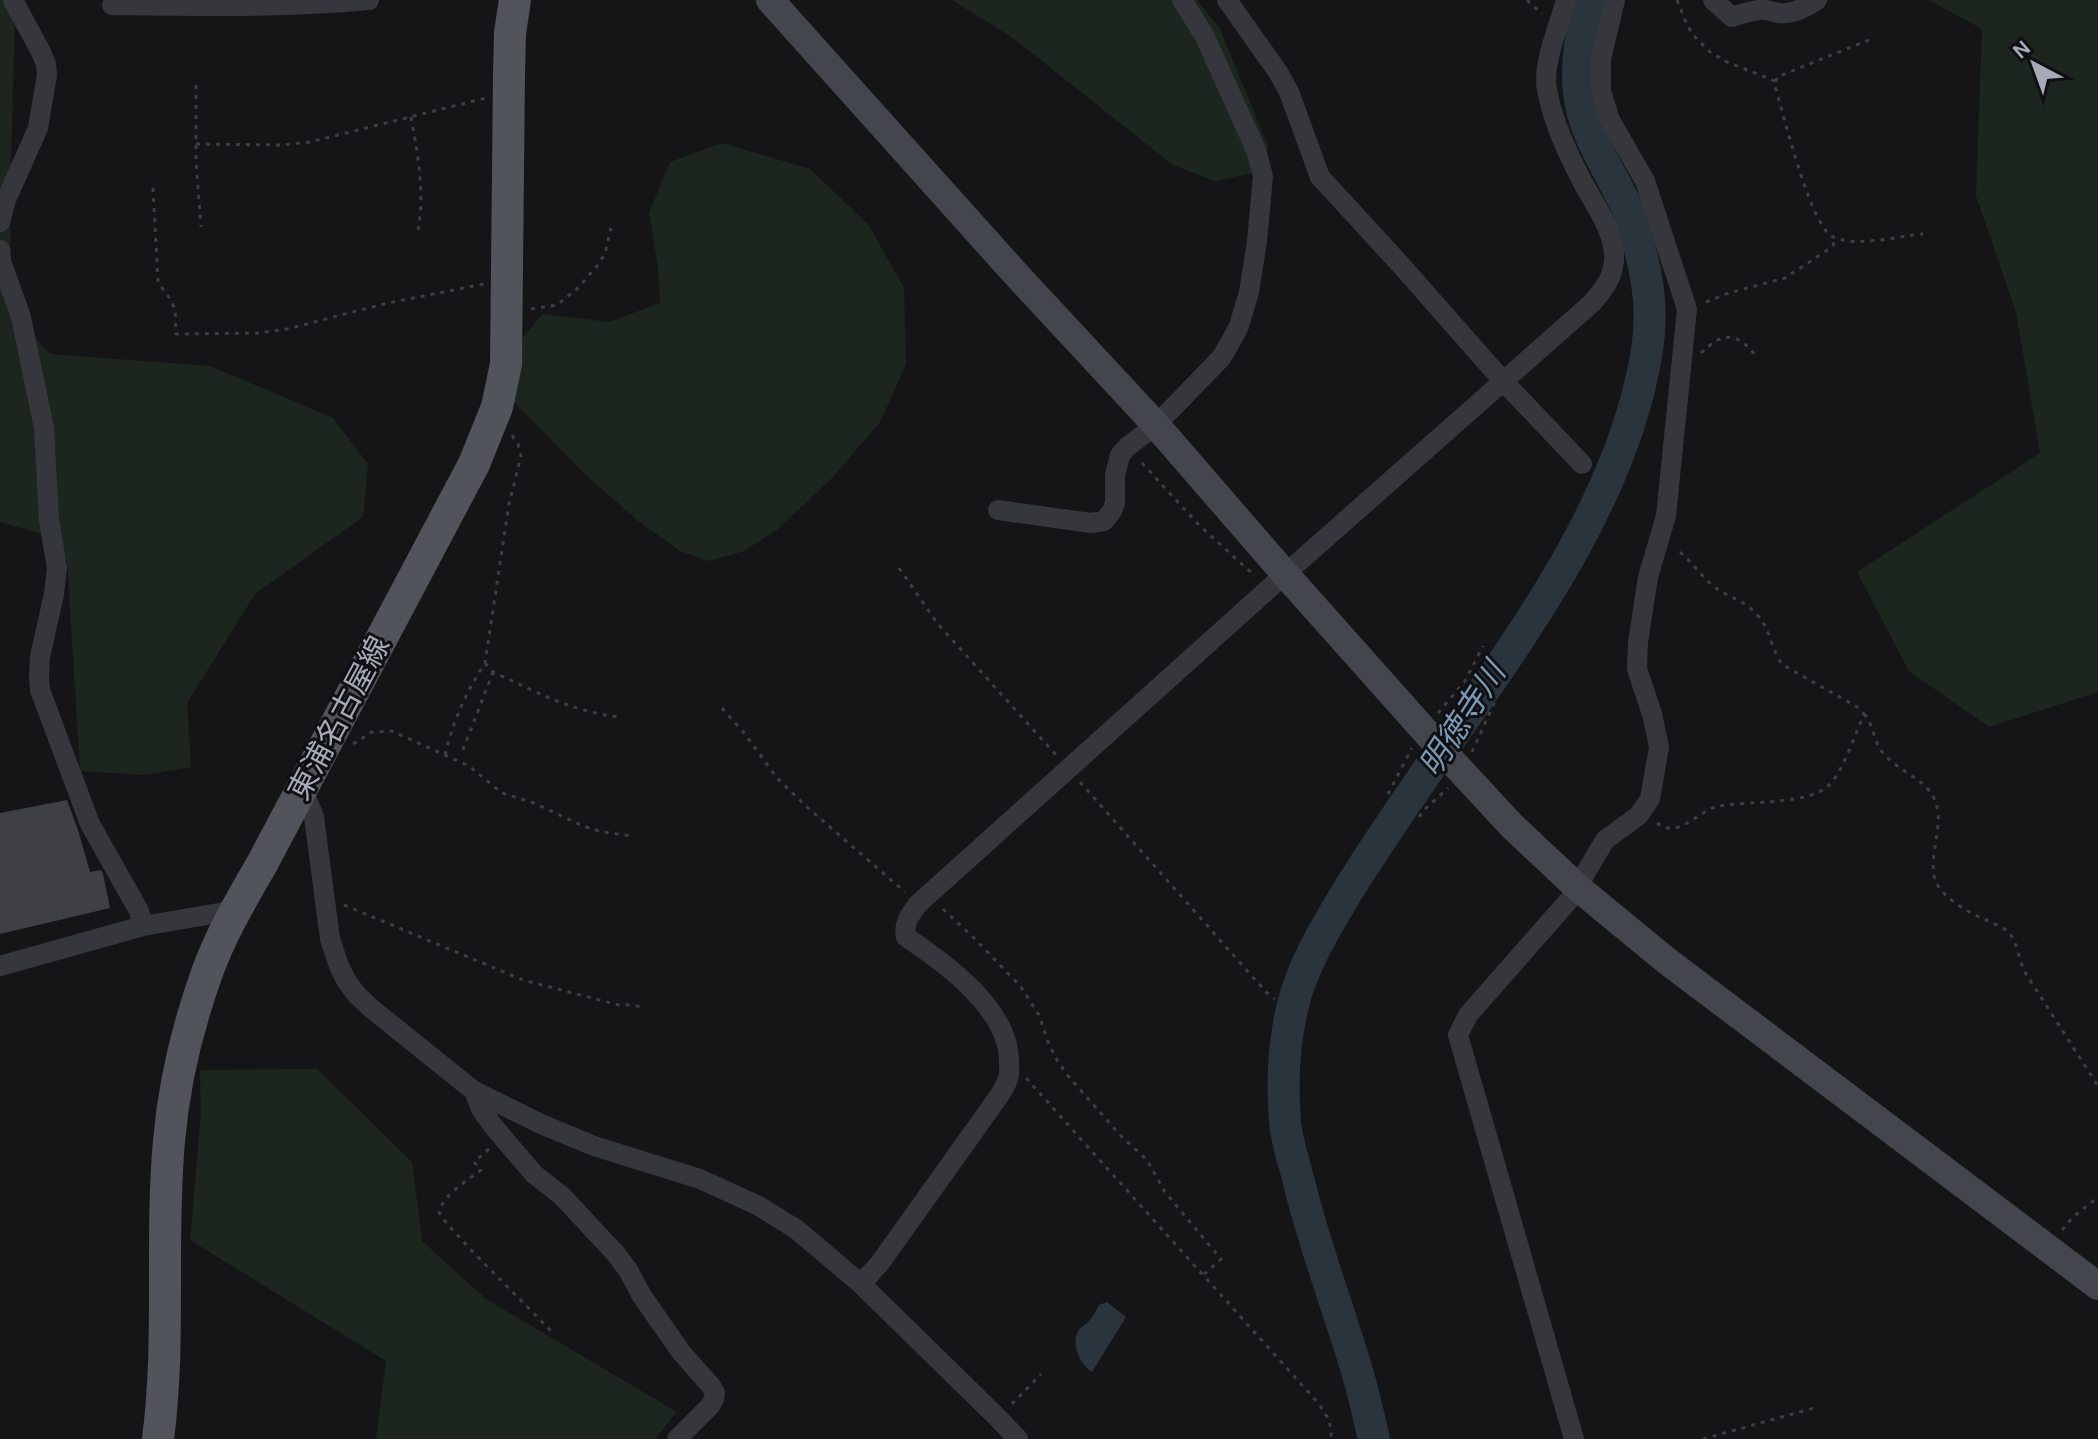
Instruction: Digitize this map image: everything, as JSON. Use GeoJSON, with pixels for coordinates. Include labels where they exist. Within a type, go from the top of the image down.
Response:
{"type":"FeatureCollection","features":[{"type":"Feature","properties":{"kind":"main road","name":"東浦名古屋線"},"geometry":{"type":"LineString","coordinates":[[158,1439],[165,1356],[169,1142],[178,1071],[209,969],[236,910],[474,464],[497,407],[506,364],[508,95],[510,33],[515,0]]}},
{"type":"Feature","properties":{"kind":"street"},"geometry":{"type":"LineString","coordinates":[[0,222],[6,200],[38,128],[47,75],[41,52],[13,0]]}},
{"type":"Feature","properties":{"kind":"street"},"geometry":{"type":"LineString","coordinates":[[112,5],[286,6],[369,0]]}},
{"type":"Feature","properties":{"kind":"street"},"geometry":{"type":"LineString","coordinates":[[770,0],[1156,425],[1285,574],[1512,826],[1577,887],[1667,961],[2098,1286]]}},
{"type":"Feature","properties":{"kind":"street"},"geometry":{"type":"LineString","coordinates":[[998,510],[1091,523],[1104,521],[1115,503],[1115,475],[1120,455],[1156,425],[1221,358],[1239,326],[1253,267],[1263,176],[1256,150],[1204,35],[1182,0]]}},
{"type":"Feature","properties":{"kind":"street"},"geometry":{"type":"LineString","coordinates":[[1227,0],[1289,92],[1320,177],[1582,464]]}},
{"type":"Feature","properties":{"kind":"street"},"geometry":{"type":"LineString","coordinates":[[1574,1439],[1458,1035],[1468,1015],[1577,887],[1605,840],[1642,811],[1650,799],[1659,747],[1637,669],[1638,642],[1648,577],[1666,516],[1687,309],[1645,181],[1610,120],[1601,91],[1601,59],[1615,0]]}},
{"type":"Feature","properties":{"kind":"street"},"geometry":{"type":"LineString","coordinates":[[1713,0],[1732,17],[1754,10],[1793,12],[1817,0]]}},
{"type":"Feature","properties":{"kind":"street"},"geometry":{"type":"LineString","coordinates":[[861,1284],[880,1263],[1009,1078],[1009,1054],[1002,1028],[989,1009],[951,970],[906,937],[904,928],[908,917],[922,900],[1592,303],[1605,288],[1612,274],[1614,249],[1561,139],[1547,89],[1546,77],[1562,2]]}},
{"type":"Feature","properties":{"kind":"street"},"geometry":{"type":"LineString","coordinates":[[0,257],[21,317],[44,428],[49,520],[57,568],[40,657],[40,690],[90,824],[139,911],[143,926]]}},
{"type":"Feature","properties":{"kind":"street"},"geometry":{"type":"LineString","coordinates":[[298,795],[308,802],[314,817],[334,953],[356,994],[474,1091],[594,1146],[700,1179],[757,1205],[796,1229],[861,1284],[1018,1439]]}},
{"type":"Feature","properties":{"kind":"street"},"geometry":{"type":"LineString","coordinates":[[0,966],[143,926],[236,910]]}},
{"type":"Feature","properties":{"kind":"street"},"geometry":{"type":"LineString","coordinates":[[474,1091],[481,1109],[534,1174],[562,1196],[616,1254],[681,1352],[711,1386],[715,1393],[710,1406],[677,1439]]}},
{"type":"Feature","properties":{"kind":"path"},"geometry":{"type":"LineString","coordinates":[[1677,0],[1687,25],[1710,52],[1775,81]]}},
{"type":"Feature","properties":{"kind":"path"},"geometry":{"type":"LineString","coordinates":[[1869,40],[1777,77],[1775,86],[1801,175],[1822,225],[1831,236],[1844,241],[1923,234]]}},
{"type":"Feature","properties":{"kind":"path"},"geometry":{"type":"LineString","coordinates":[[196,85],[201,227]]}},
{"type":"Feature","properties":{"kind":"path"},"geometry":{"type":"LineString","coordinates":[[196,144],[281,145],[310,142],[484,98],[508,95]]}},
{"type":"Feature","properties":{"kind":"path"},"geometry":{"type":"LineString","coordinates":[[411,117],[422,178],[422,210],[418,231]]}},
{"type":"Feature","properties":{"kind":"path"},"geometry":{"type":"LineString","coordinates":[[153,188],[158,282],[175,309],[176,334],[258,333],[287,329],[388,303],[508,294],[548,308],[565,301],[597,266],[605,254],[611,228]]}},
{"type":"Feature","properties":{"kind":"path"},"geometry":{"type":"LineString","coordinates":[[1687,309],[1729,293],[1785,278],[1832,247],[1837,238]]}},
{"type":"Feature","properties":{"kind":"path"},"geometry":{"type":"LineString","coordinates":[[1682,367],[1719,338],[1738,338],[1756,356]]}},
{"type":"Feature","properties":{"kind":"path"},"geometry":{"type":"LineString","coordinates":[[445,755],[457,713],[485,663],[509,504],[521,456],[512,435],[490,425]]}},
{"type":"Feature","properties":{"kind":"path"},"geometry":{"type":"LineString","coordinates":[[1658,543],[1671,546],[1681,553],[1712,585],[1752,609],[1765,626],[1776,656],[1783,665],[1859,708],[1870,721],[1875,742],[1884,755],[1933,794],[1939,815],[1934,872],[1936,882],[1942,891],[1970,912],[2003,927],[2011,935],[2026,974],[2098,1086]]}},
{"type":"Feature","properties":{"kind":"path"},"geometry":{"type":"LineString","coordinates":[[899,568],[938,624],[1275,999]]}},
{"type":"Feature","properties":{"kind":"path"},"geometry":{"type":"LineString","coordinates":[[485,663],[493,672],[570,707],[620,717]]}},
{"type":"Feature","properties":{"kind":"path"},"geometry":{"type":"LineString","coordinates":[[463,750],[493,672]]}},
{"type":"Feature","properties":{"kind":"path"},"geometry":{"type":"LineString","coordinates":[[722,708],[777,778],[808,808],[974,938],[1021,987],[1039,1015],[1048,1042],[1068,1076],[1120,1135],[1147,1160],[1165,1192],[1221,1259],[1203,1275]]}},
{"type":"Feature","properties":{"kind":"path"},"geometry":{"type":"LineString","coordinates":[[1642,811],[1664,828],[1677,828],[1715,806],[1796,798],[1820,792],[1836,776],[1864,714]]}},
{"type":"Feature","properties":{"kind":"path"},"geometry":{"type":"LineString","coordinates":[[350,746],[372,732],[392,731],[469,766],[502,793],[534,803],[583,826],[633,836]]}},
{"type":"Feature","properties":{"kind":"path"},"geometry":{"type":"LineString","coordinates":[[324,897],[523,980],[619,1005],[645,1008]]}},
{"type":"Feature","properties":{"kind":"path"},"geometry":{"type":"LineString","coordinates":[[1009,1069],[1023,1075],[1319,1404],[1331,1427],[1331,1439]]}},
{"type":"Feature","properties":{"kind":"path"},"geometry":{"type":"LineString","coordinates":[[504,1138],[474,1162],[481,1170],[441,1204],[439,1212],[470,1249],[555,1335]]}},
{"type":"Feature","properties":{"kind":"path"},"geometry":{"type":"LineString","coordinates":[[2047,1247],[2072,1218],[2098,1197]]}},
{"type":"Feature","properties":{"kind":"path"},"geometry":{"type":"LineString","coordinates":[[998,1418],[1041,1374]]}},
{"type":"Feature","properties":{"kind":"path"},"geometry":{"type":"LineString","coordinates":[[1703,1439],[1814,1408]]}},
{"type":"Feature","properties":{"kind":"path"},"geometry":{"type":"LineString","coordinates":[[1736,1430],[1739,1439]]}},
{"type":"Feature","properties":{"kind":"shaded area"},"geometry":{"type":"Polygon","coordinates":[[[0,0],[13,0],[15,15],[10,201],[12,314],[50,354],[210,366],[333,418],[368,464],[363,517],[255,594],[187,703],[191,767],[144,775],[80,771],[67,560],[52,537],[0,522],[0,0]]]}},
{"type":"Feature","properties":{"kind":"shaded area"},"geometry":{"type":"Polygon","coordinates":[[[952,0],[1197,0],[1220,29],[1268,146],[1262,171],[1215,181],[1173,165],[1013,38],[952,0]]]}},
{"type":"Feature","properties":{"kind":"shaded area"},"geometry":{"type":"Polygon","coordinates":[[[1929,0],[2098,0],[2098,692],[1989,727],[1909,671],[1857,572],[2040,453],[2016,312],[1976,196],[1982,29],[1929,0]]]}},
{"type":"Feature","properties":{"kind":"shaded area"},"geometry":{"type":"Polygon","coordinates":[[[722,143],[810,169],[868,224],[904,288],[906,364],[880,422],[833,477],[778,529],[744,551],[709,561],[680,551],[638,521],[586,475],[510,398],[516,345],[543,314],[609,322],[660,303],[658,266],[649,213],[670,162],[722,143]]]}},
{"type":"Feature","properties":{"kind":"shaded area"},"geometry":{"type":"Polygon","coordinates":[[[317,1069],[412,1162],[422,1241],[486,1299],[677,1412],[655,1439],[376,1439],[386,1361],[190,1240],[201,1114],[200,1070],[317,1069]]]}},
{"type":"Feature","properties":{"kind":"shaded area"},"geometry":{"type":"Polygon","coordinates":[[[1107,1302],[1126,1317],[1092,1372],[1078,1354],[1076,1336],[1099,1305],[1107,1302]]]}},
{"type":"Feature","properties":{"kind":"building"},"geometry":{"type":"Polygon","coordinates":[[[67,800],[90,872],[101,870],[103,874],[110,908],[0,934],[0,813],[67,800]]]}},
{"type":"Feature","properties":{"kind":"waterway","name":"明徳寺川"},"geometry":{"type":"LineString","coordinates":[[1374,1439],[1288,1139],[1284,1093],[1288,1033],[1297,990],[1323,932],[1378,844],[1550,591],[1594,511],[1628,427],[1647,349],[1649,299],[1644,264],[1631,219],[1593,141],[1582,110],[1579,58],[1590,0]]}}]}
